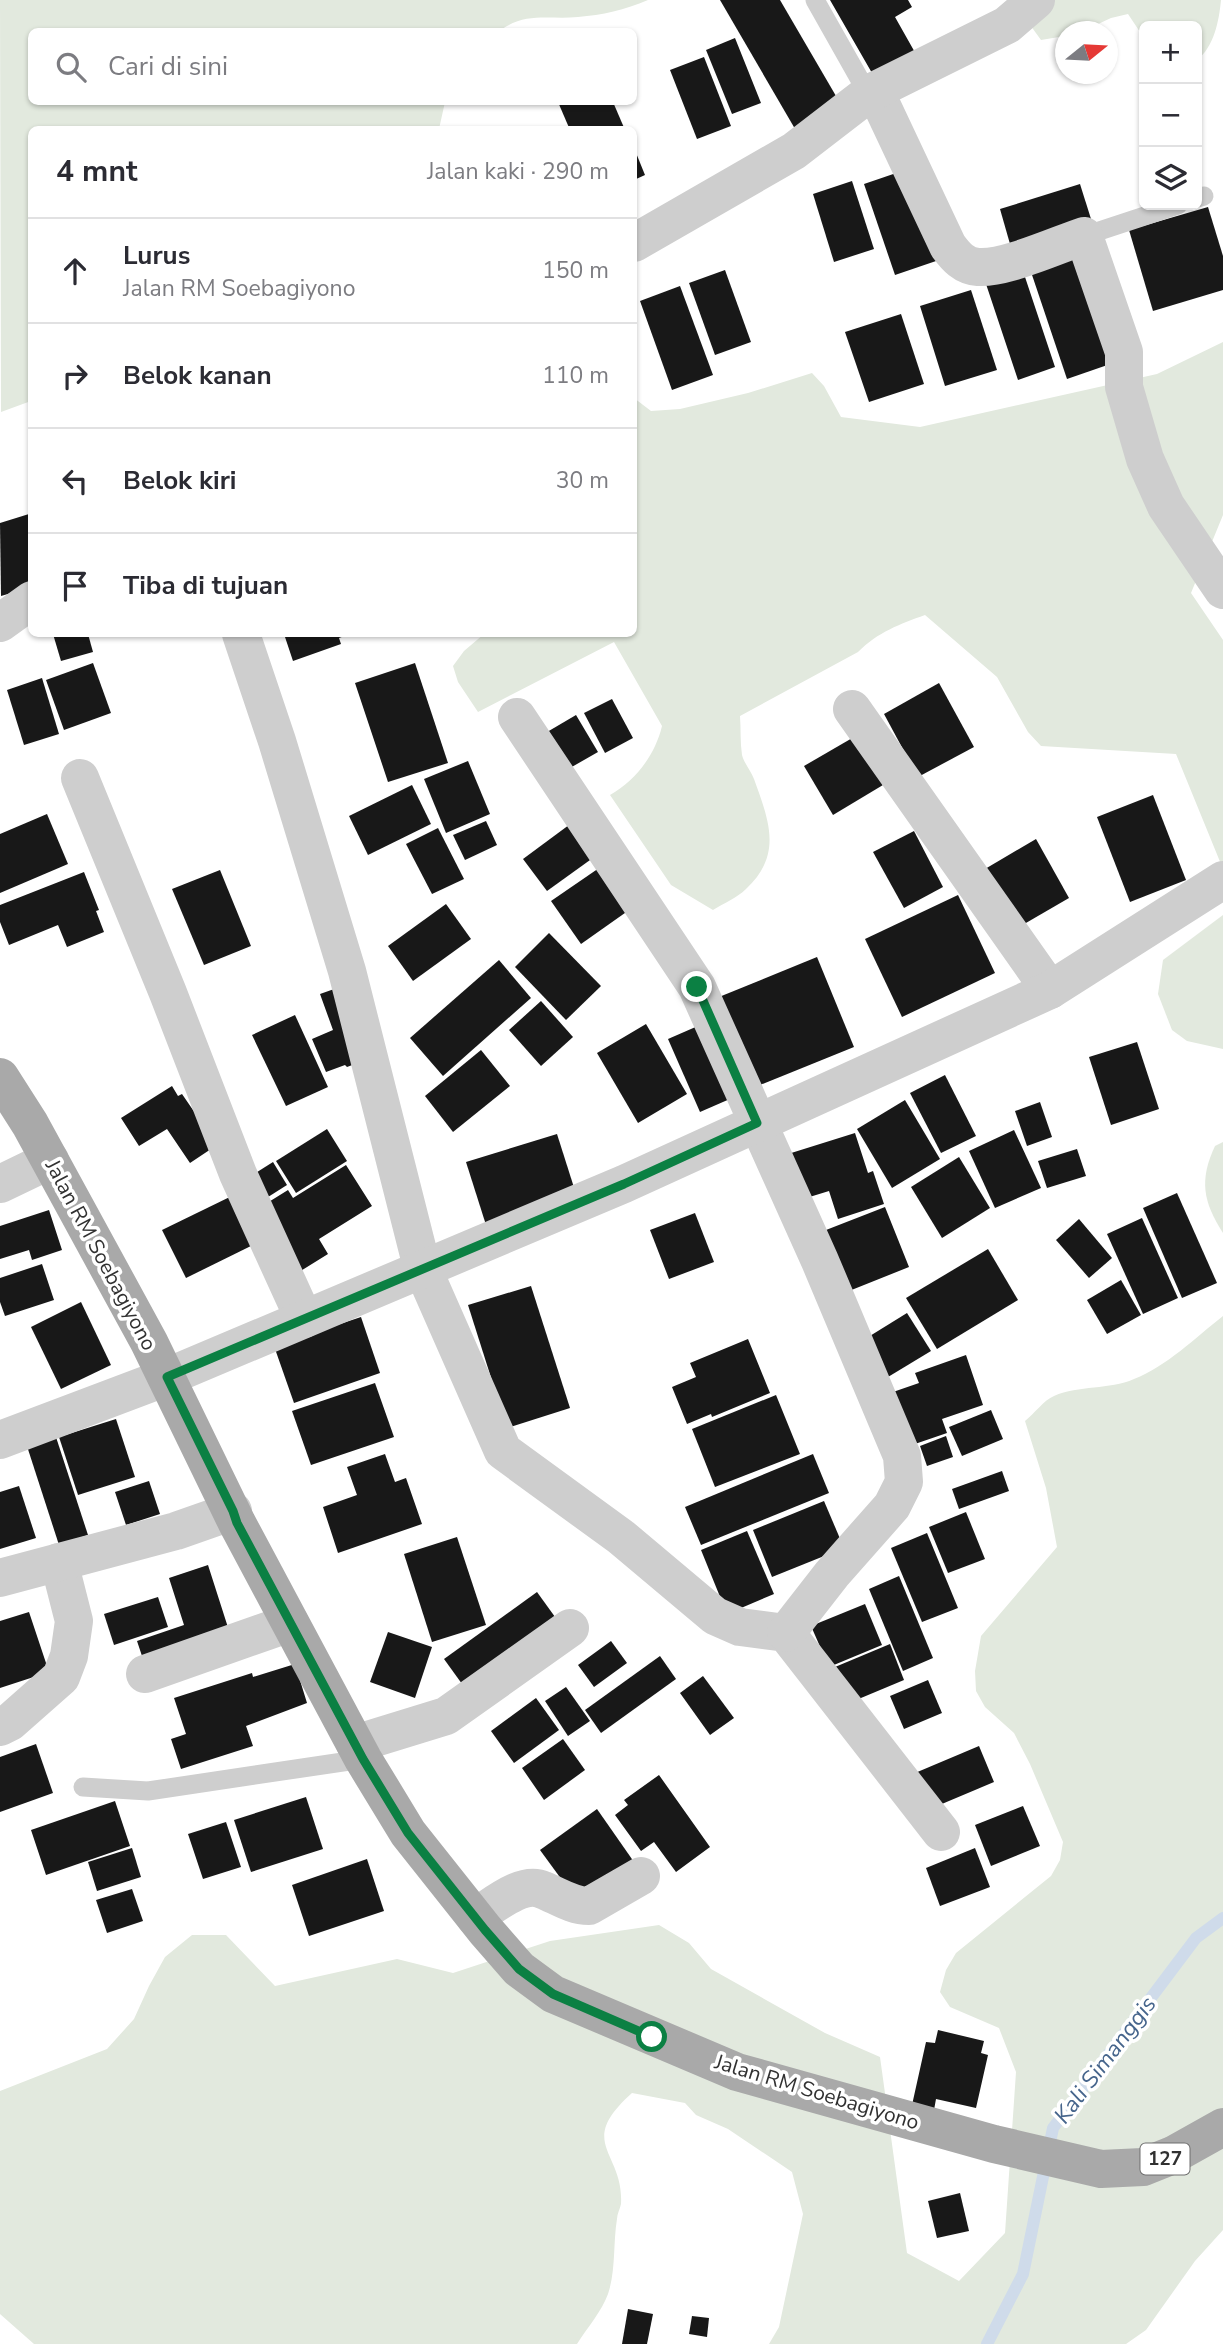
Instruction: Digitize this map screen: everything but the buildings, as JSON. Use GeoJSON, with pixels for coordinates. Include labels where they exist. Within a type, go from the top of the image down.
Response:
{"type":"FeatureCollection","features":[{"type":"Feature","properties":{"kind":"main road","name":"Jalan RM Soebagiyono"},"geometry":{"type":"LineString","coordinates":[[0,1077],[50,1160],[167,1377],[237,1523],[359,1751],[408,1833],[519,1969],[553,1994],[737,2073],[994,2144],[1101,2169],[1143,2168],[1173,2155],[1223,2127]]}},
{"type":"Feature","properties":{"kind":"street"},"geometry":{"type":"LineString","coordinates":[[637,241],[794,151],[872,92],[1007,25],[1036,0]]}},
{"type":"Feature","properties":{"kind":"street"},"geometry":{"type":"LineString","coordinates":[[872,92],[948,246],[964,263],[978,267],[1000,264],[1084,236],[1124,352],[1125,387],[1145,459],[1166,506],[1223,590]]}},
{"type":"Feature","properties":{"kind":"street"},"geometry":{"type":"LineString","coordinates":[[0,622],[28,603]]}},
{"type":"Feature","properties":{"kind":"street"},"geometry":{"type":"LineString","coordinates":[[242,637],[277,741],[346,971],[422,1267],[503,1451],[621,1537],[715,1616],[740,1627],[786,1633],[941,1832]]}},
{"type":"Feature","properties":{"kind":"street"},"geometry":{"type":"LineString","coordinates":[[852,709],[1050,990]]}},
{"type":"Feature","properties":{"kind":"street"},"geometry":{"type":"LineString","coordinates":[[517,716],[697,987],[820,1261],[902,1456],[904,1482],[892,1506],[832,1574],[786,1633]]}},
{"type":"Feature","properties":{"kind":"street"},"geometry":{"type":"LineString","coordinates":[[80,778],[238,1174],[304,1319]]}},
{"type":"Feature","properties":{"kind":"street"},"geometry":{"type":"LineString","coordinates":[[0,1440],[167,1377],[422,1267],[624,1184],[1050,990],[1223,880]]}},
{"type":"Feature","properties":{"kind":"street"},"geometry":{"type":"LineString","coordinates":[[0,1184],[50,1160]]}},
{"type":"Feature","properties":{"kind":"street"},"geometry":{"type":"LineString","coordinates":[[0,1578],[176,1531],[233,1511]]}},
{"type":"Feature","properties":{"kind":"street"},"geometry":{"type":"LineString","coordinates":[[0,1727],[10,1722],[61,1676],[69,1656],[74,1621],[60,1562]]}},
{"type":"Feature","properties":{"kind":"street"},"geometry":{"type":"LineString","coordinates":[[145,1674],[290,1623]]}},
{"type":"Feature","properties":{"kind":"street"},"geometry":{"type":"LineString","coordinates":[[359,1751],[446,1716],[570,1628]]}},
{"type":"Feature","properties":{"kind":"street"},"geometry":{"type":"LineString","coordinates":[[475,1917],[524,1888],[541,1888],[570,1902],[589,1906],[641,1876]]}},
{"type":"Feature","properties":{"kind":"lane"},"geometry":{"type":"LineString","coordinates":[[815,0],[872,92]]}},
{"type":"Feature","properties":{"kind":"lane"},"geometry":{"type":"LineString","coordinates":[[1084,236],[1163,210]]}},
{"type":"Feature","properties":{"kind":"lane"},"geometry":{"type":"LineString","coordinates":[[83,1787],[148,1791],[359,1751]]}},
{"type":"Feature","properties":{"kind":"shaded area"},"geometry":{"type":"Polygon","coordinates":[[[0,0],[648,0],[596,15],[527,19],[504,28],[28,28],[28,105],[444,105],[440,126],[28,126],[28,402],[1,412],[0,0]]]}},
{"type":"Feature","properties":{"kind":"shaded area"},"geometry":{"type":"Polygon","coordinates":[[[1012,0],[1221,0],[1212,41],[1202,56],[1202,21],[1139,21],[1139,30],[1128,14],[1105,21],[1055,21],[1055,38],[1041,40],[1012,0]]]}},
{"type":"Feature","properties":{"kind":"shaded area"},"geometry":{"type":"Polygon","coordinates":[[[1223,342],[1223,515],[1191,593],[1223,640],[1223,869],[1176,754],[1041,746],[1028,732],[997,677],[925,615],[890,629],[858,652],[740,716],[742,755],[754,779],[768,823],[769,850],[758,876],[746,889],[713,910],[671,885],[610,795],[628,782],[643,766],[655,747],[662,726],[614,642],[478,712],[458,682],[453,666],[464,651],[480,637],[637,637],[637,400],[651,411],[680,409],[748,393],[812,373],[824,386],[841,417],[920,427],[1157,374],[1223,342]]]}},
{"type":"Feature","properties":{"kind":"shaded area"},"geometry":{"type":"Polygon","coordinates":[[[1223,915],[1223,1049],[1187,1041],[1172,1030],[1158,994],[1163,960],[1223,915]]]}},
{"type":"Feature","properties":{"kind":"shaded area"},"geometry":{"type":"Polygon","coordinates":[[[1223,1142],[1223,1233],[1207,1201],[1205,1180],[1215,1146],[1223,1142]]]}},
{"type":"Feature","properties":{"kind":"shaded area"},"geometry":{"type":"Polygon","coordinates":[[[1223,1316],[1223,2230],[1195,2261],[1146,2330],[1126,2344],[769,2344],[779,2327],[803,2214],[792,2172],[728,2129],[696,2115],[685,2103],[632,2093],[615,2110],[607,2124],[604,2137],[620,2186],[621,2204],[617,2217],[611,2285],[602,2307],[577,2344],[34,2344],[0,2314],[0,2091],[107,2049],[134,2019],[165,1957],[192,1935],[226,1935],[275,1986],[397,1959],[453,1973],[550,1941],[659,1925],[689,1943],[711,1969],[825,2033],[880,2057],[907,2253],[959,2281],[1005,2233],[1016,2072],[999,2028],[950,2007],[940,1992],[946,1970],[956,1953],[1051,1876],[1060,1860],[1063,1842],[1014,1733],[985,1707],[976,1691],[975,1671],[981,1636],[1057,1547],[1046,1488],[1025,1421],[1054,1396],[1124,1382],[1158,1367],[1223,1316]]]}},
{"type":"Feature","properties":{"kind":"waterway","name":"Kali Simanggis"},"geometry":{"type":"LineString","coordinates":[[987,2344],[1023,2274],[1053,2128],[1196,1938],[1223,1918]]}},
{"type":"Feature","properties":{"kind":"route"},"geometry":{"type":"LineString","coordinates":[[652,2037],[553,1994],[519,1969],[408,1833],[363,1759],[237,1523],[167,1377],[367,1290],[624,1184],[757,1123],[697,987]]}}]}
